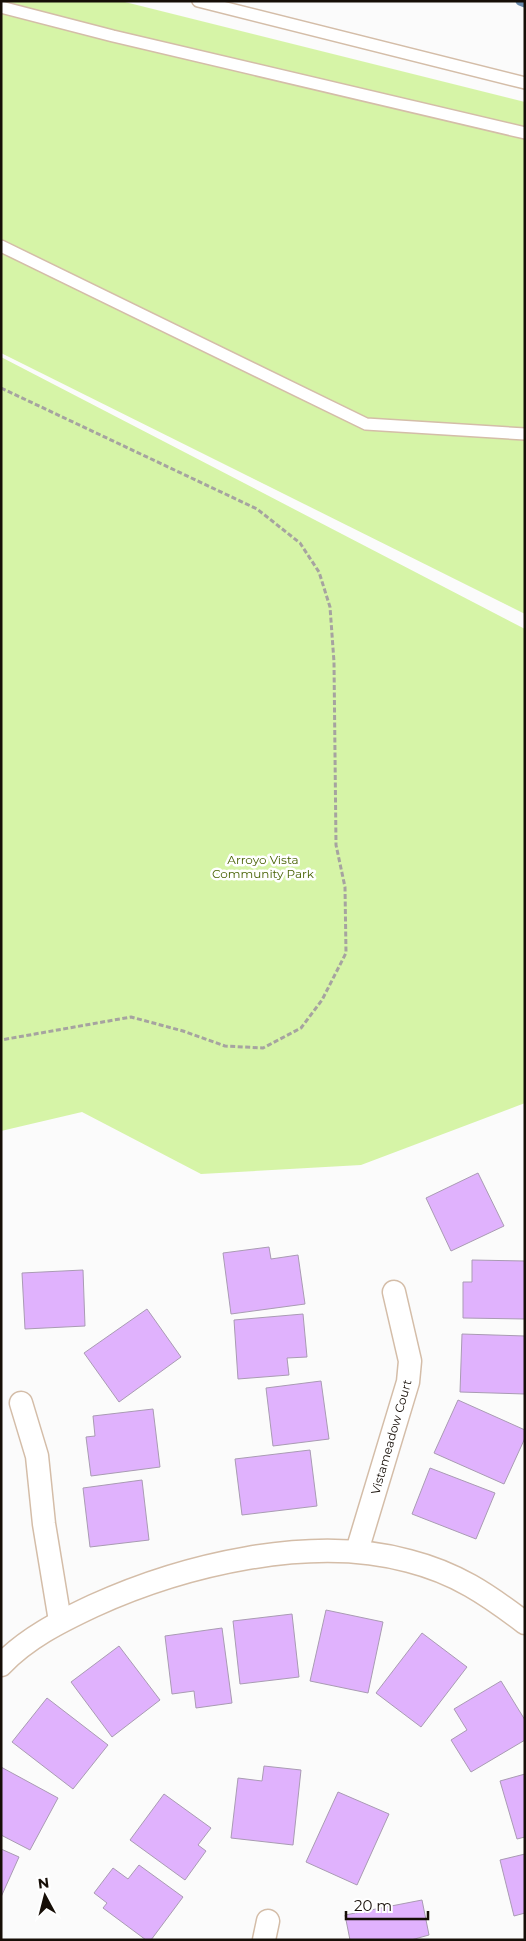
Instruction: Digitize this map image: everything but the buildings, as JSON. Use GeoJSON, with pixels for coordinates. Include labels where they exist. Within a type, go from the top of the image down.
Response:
{"type":"FeatureCollection","features":[{"type":"Feature","properties":{"kind":"street","name":"Vistameadow Court"},"geometry":{"type":"LineString","coordinates":[[357,1551],[408,1382],[410,1361],[394,1292]]}},
{"type":"Feature","properties":{"kind":"street"},"geometry":{"type":"LineString","coordinates":[[21,1403],[37,1456],[44,1524],[60,1621]]}},
{"type":"Feature","properties":{"kind":"street"},"geometry":{"type":"LineString","coordinates":[[1,1665],[17,1648],[60,1621],[156,1580],[220,1563],[284,1553],[357,1551],[408,1560],[441,1571],[486,1593],[525,1623]]}},
{"type":"Feature","properties":{"kind":"lane"},"geometry":{"type":"LineString","coordinates":[[198,1],[525,83]]}},
{"type":"Feature","properties":{"kind":"lane"},"geometry":{"type":"LineString","coordinates":[[1,7],[113,36],[525,133]]}},
{"type":"Feature","properties":{"kind":"lane"},"geometry":{"type":"LineString","coordinates":[[1,246],[366,424],[525,434]]}},
{"type":"Feature","properties":{"kind":"path"},"geometry":{"type":"LineString","coordinates":[[1,388],[257,509],[300,543],[319,572],[330,607],[334,653],[336,846],[345,887],[346,953],[322,1000],[301,1028],[263,1048],[225,1046],[183,1031],[131,1017],[1,1040]]}},
{"type":"Feature","properties":{"kind":"green space"},"geometry":{"type":"Polygon","coordinates":[[[1,1],[121,1],[525,102],[525,614],[1,353],[1,1]]]}},
{"type":"Feature","properties":{"kind":"green space","name":"Arroyo Vista Community Park"},"geometry":{"type":"Polygon","coordinates":[[[1,357],[525,629],[525,1103],[361,1165],[201,1174],[82,1112],[1,1131],[1,357]]]}},
{"type":"Feature","properties":{"kind":"waterway"},"geometry":{"type":"LineString","coordinates":[[520,1],[525,3]]}}]}
